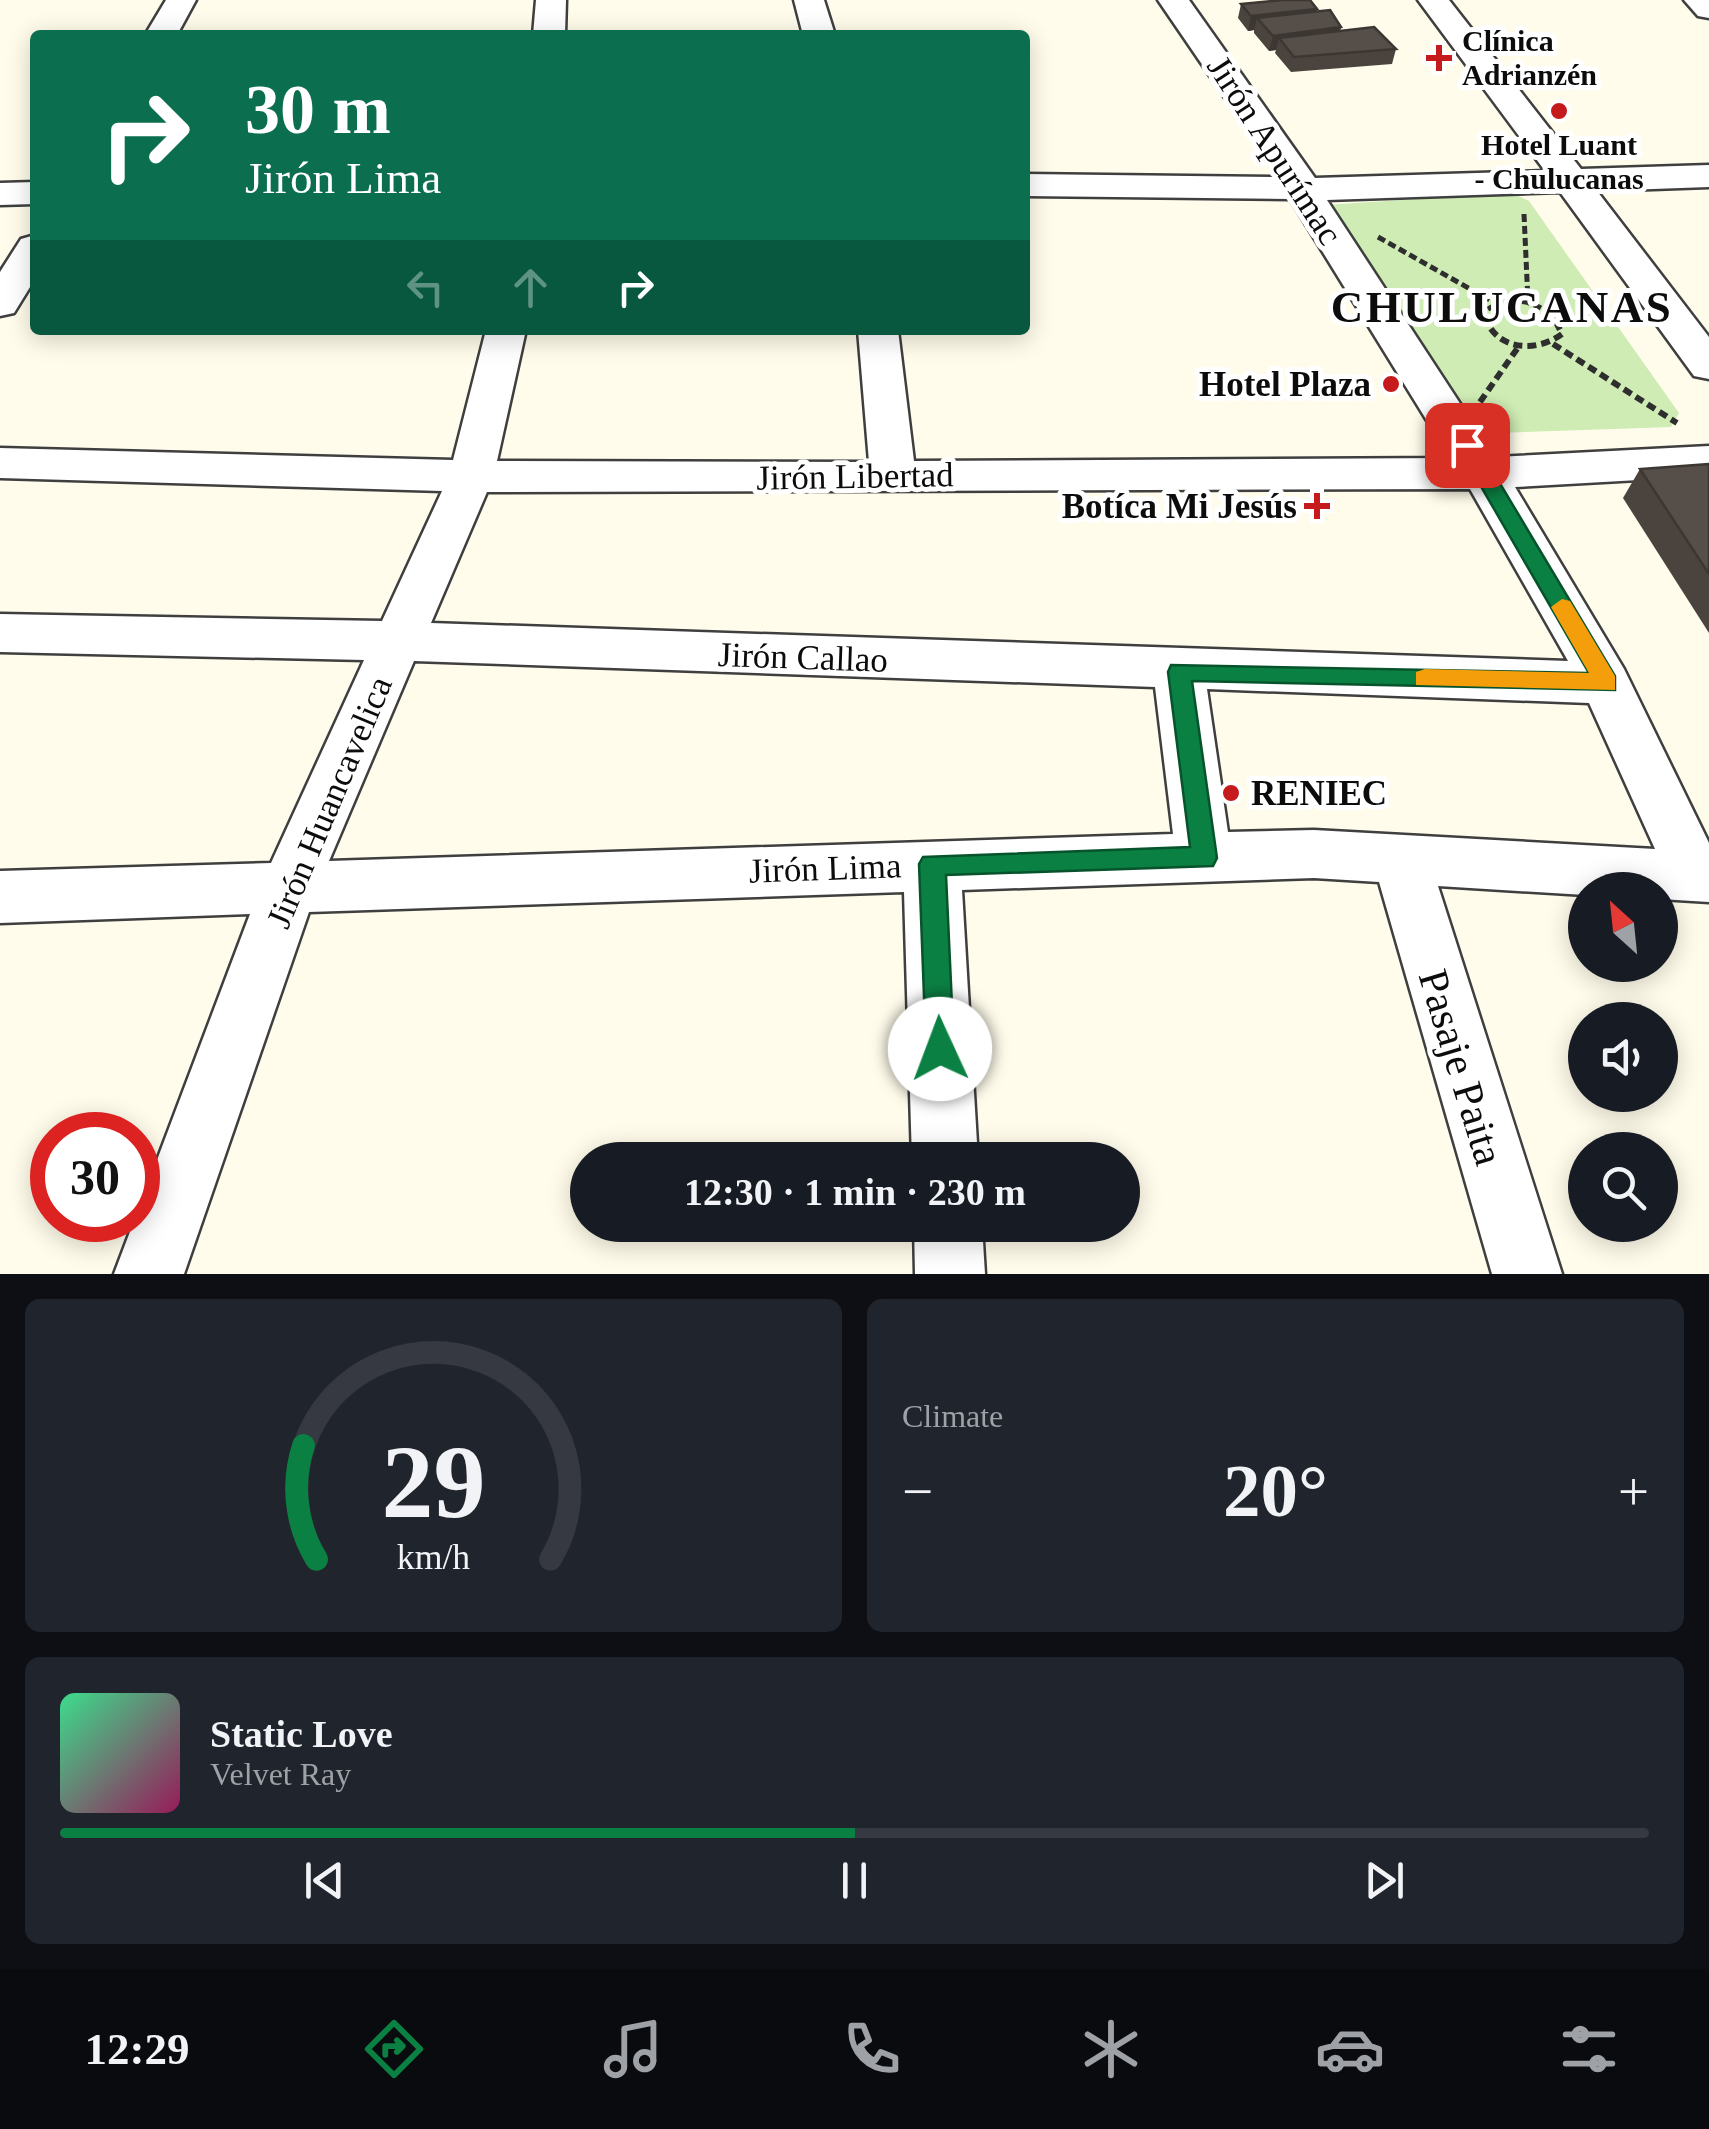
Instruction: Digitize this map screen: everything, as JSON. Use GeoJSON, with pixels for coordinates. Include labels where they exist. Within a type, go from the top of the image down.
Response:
{"type":"FeatureCollection","features":[{"type":"Feature","properties":{"kind":"street"},"geometry":{"type":"LineString","coordinates":[[163,30],[181,0]]}},
{"type":"Feature","properties":{"kind":"street"},"geometry":{"type":"LineString","coordinates":[[549,30],[551,0]]}},
{"type":"Feature","properties":{"kind":"street"},"geometry":{"type":"LineString","coordinates":[[809,0],[818,30]]}},
{"type":"Feature","properties":{"kind":"street","name":"Jirón Apurímac"},"geometry":{"type":"LineString","coordinates":[[1174,0],[1292,168],[1484,472],[1606,683],[1702,877]]}},
{"type":"Feature","properties":{"kind":"street"},"geometry":{"type":"LineString","coordinates":[[1434,0],[1554,153],[1569,180],[1709,366]]}},
{"type":"Feature","properties":{"kind":"street"},"geometry":{"type":"LineString","coordinates":[[1699,0],[1709,8]]}},
{"type":"Feature","properties":{"kind":"street"},"geometry":{"type":"LineString","coordinates":[[1030,185],[1302,189],[1709,176]]}},
{"type":"Feature","properties":{"kind":"street"},"geometry":{"type":"LineString","coordinates":[[0,194],[30,193]]}},
{"type":"Feature","properties":{"kind":"street"},"geometry":{"type":"LineString","coordinates":[[0,304],[30,255]]}},
{"type":"Feature","properties":{"kind":"street","name":"Jirón Huancavelica"},"geometry":{"type":"LineString","coordinates":[[149,1274],[290,884],[472,474],[505,335]]}},
{"type":"Feature","properties":{"kind":"street"},"geometry":{"type":"LineString","coordinates":[[879,335],[893,476]]}},
{"type":"Feature","properties":{"kind":"street","name":"Jirón Libertad"},"geometry":{"type":"LineString","coordinates":[[0,462],[139,470],[639,479],[1484,472],[1709,461]]}},
{"type":"Feature","properties":{"kind":"street","name":"Jirón Callao"},"geometry":{"type":"LineString","coordinates":[[0,632],[399,641],[1179,672],[1606,683]]}},
{"type":"Feature","properties":{"kind":"street"},"geometry":{"type":"LineString","coordinates":[[1179,672],[1204,858]]}},
{"type":"Feature","properties":{"kind":"street","name":"Jirón Lima"},"geometry":{"type":"LineString","coordinates":[[0,897],[290,884],[1314,854],[1702,877]]}},
{"type":"Feature","properties":{"kind":"street","name":"Pasaje Paita"},"geometry":{"type":"LineString","coordinates":[[1401,859],[1526,1274]]}},
{"type":"Feature","properties":{"kind":"street"},"geometry":{"type":"LineString","coordinates":[[932,864],[944,1142]]}},
{"type":"Feature","properties":{"kind":"street"},"geometry":{"type":"LineString","coordinates":[[949,1242],[950,1274]]}},
{"type":"Feature","properties":{"kind":"path"},"geometry":{"type":"LineString","coordinates":[[1523,196],[1528,302]]}},
{"type":"Feature","properties":{"kind":"path"},"geometry":{"type":"LineString","coordinates":[[1372,234],[1495,303],[1528,302],[1548,310],[1560,322],[1562,334],[1552,344]]}},
{"type":"Feature","properties":{"kind":"path"},"geometry":{"type":"LineString","coordinates":[[1495,303],[1484,312],[1485,324],[1498,338],[1519,346],[1552,344],[1677,423]]}},
{"type":"Feature","properties":{"kind":"path"},"geometry":{"type":"LineString","coordinates":[[1470,417],[1519,346]]}},
{"type":"Feature","properties":{"kind":"green space"},"geometry":{"type":"Polygon","coordinates":[[[1512,193],[1529,201],[1679,413],[1671,427],[1466,434],[1324,205],[1512,193]]]}},
{"type":"Feature","properties":{"kind":"building"},"geometry":{"type":"Polygon","coordinates":[[[1310,0],[1317,9],[1251,16],[1241,4],[1310,0]]]}},
{"type":"Feature","properties":{"kind":"building"},"geometry":{"type":"Polygon","coordinates":[[[1330,10],[1341,27],[1273,36],[1257,18],[1330,10]]]}},
{"type":"Feature","properties":{"kind":"building"},"geometry":{"type":"Polygon","coordinates":[[[1374,27],[1396,49],[1294,57],[1279,38],[1374,27]]]}},
{"type":"Feature","properties":{"kind":"building"},"geometry":{"type":"Polygon","coordinates":[[[1709,464],[1709,574],[1640,469],[1709,464]]]}},
{"type":"Feature","properties":{"kind":"slow traffic"},"geometry":{"type":"LineString","coordinates":[[1425,678],[1606,683],[1562,607]]}},
{"type":"Feature","properties":{"kind":"place","name":"Clínica Adrianzén"},"geometry":{"type":"Point","coordinates":[1439,58]}},
{"type":"Feature","properties":{"kind":"place","name":"Hotel Luant - Chulucanas"},"geometry":{"type":"Point","coordinates":[1559,111]}},
{"type":"Feature","properties":{"kind":"place","name":"Hotel Plaza"},"geometry":{"type":"Point","coordinates":[1391,384]}},
{"type":"Feature","properties":{"kind":"place","name":"Botíca Mi Jesús"},"geometry":{"type":"Point","coordinates":[1317,506]}},
{"type":"Feature","properties":{"kind":"place","name":"RENIEC"},"geometry":{"type":"Point","coordinates":[1231,793]}},
{"type":"Feature","properties":{"kind":"district","name":"CHULUCANAS"},"geometry":{"type":"Point","coordinates":[1502,306]}},
{"type":"Feature","properties":{"kind":"route"},"geometry":{"type":"LineString","coordinates":[[940,1049],[932,864],[1204,858],[1179,672],[1606,683],[1467,445]]}}]}
